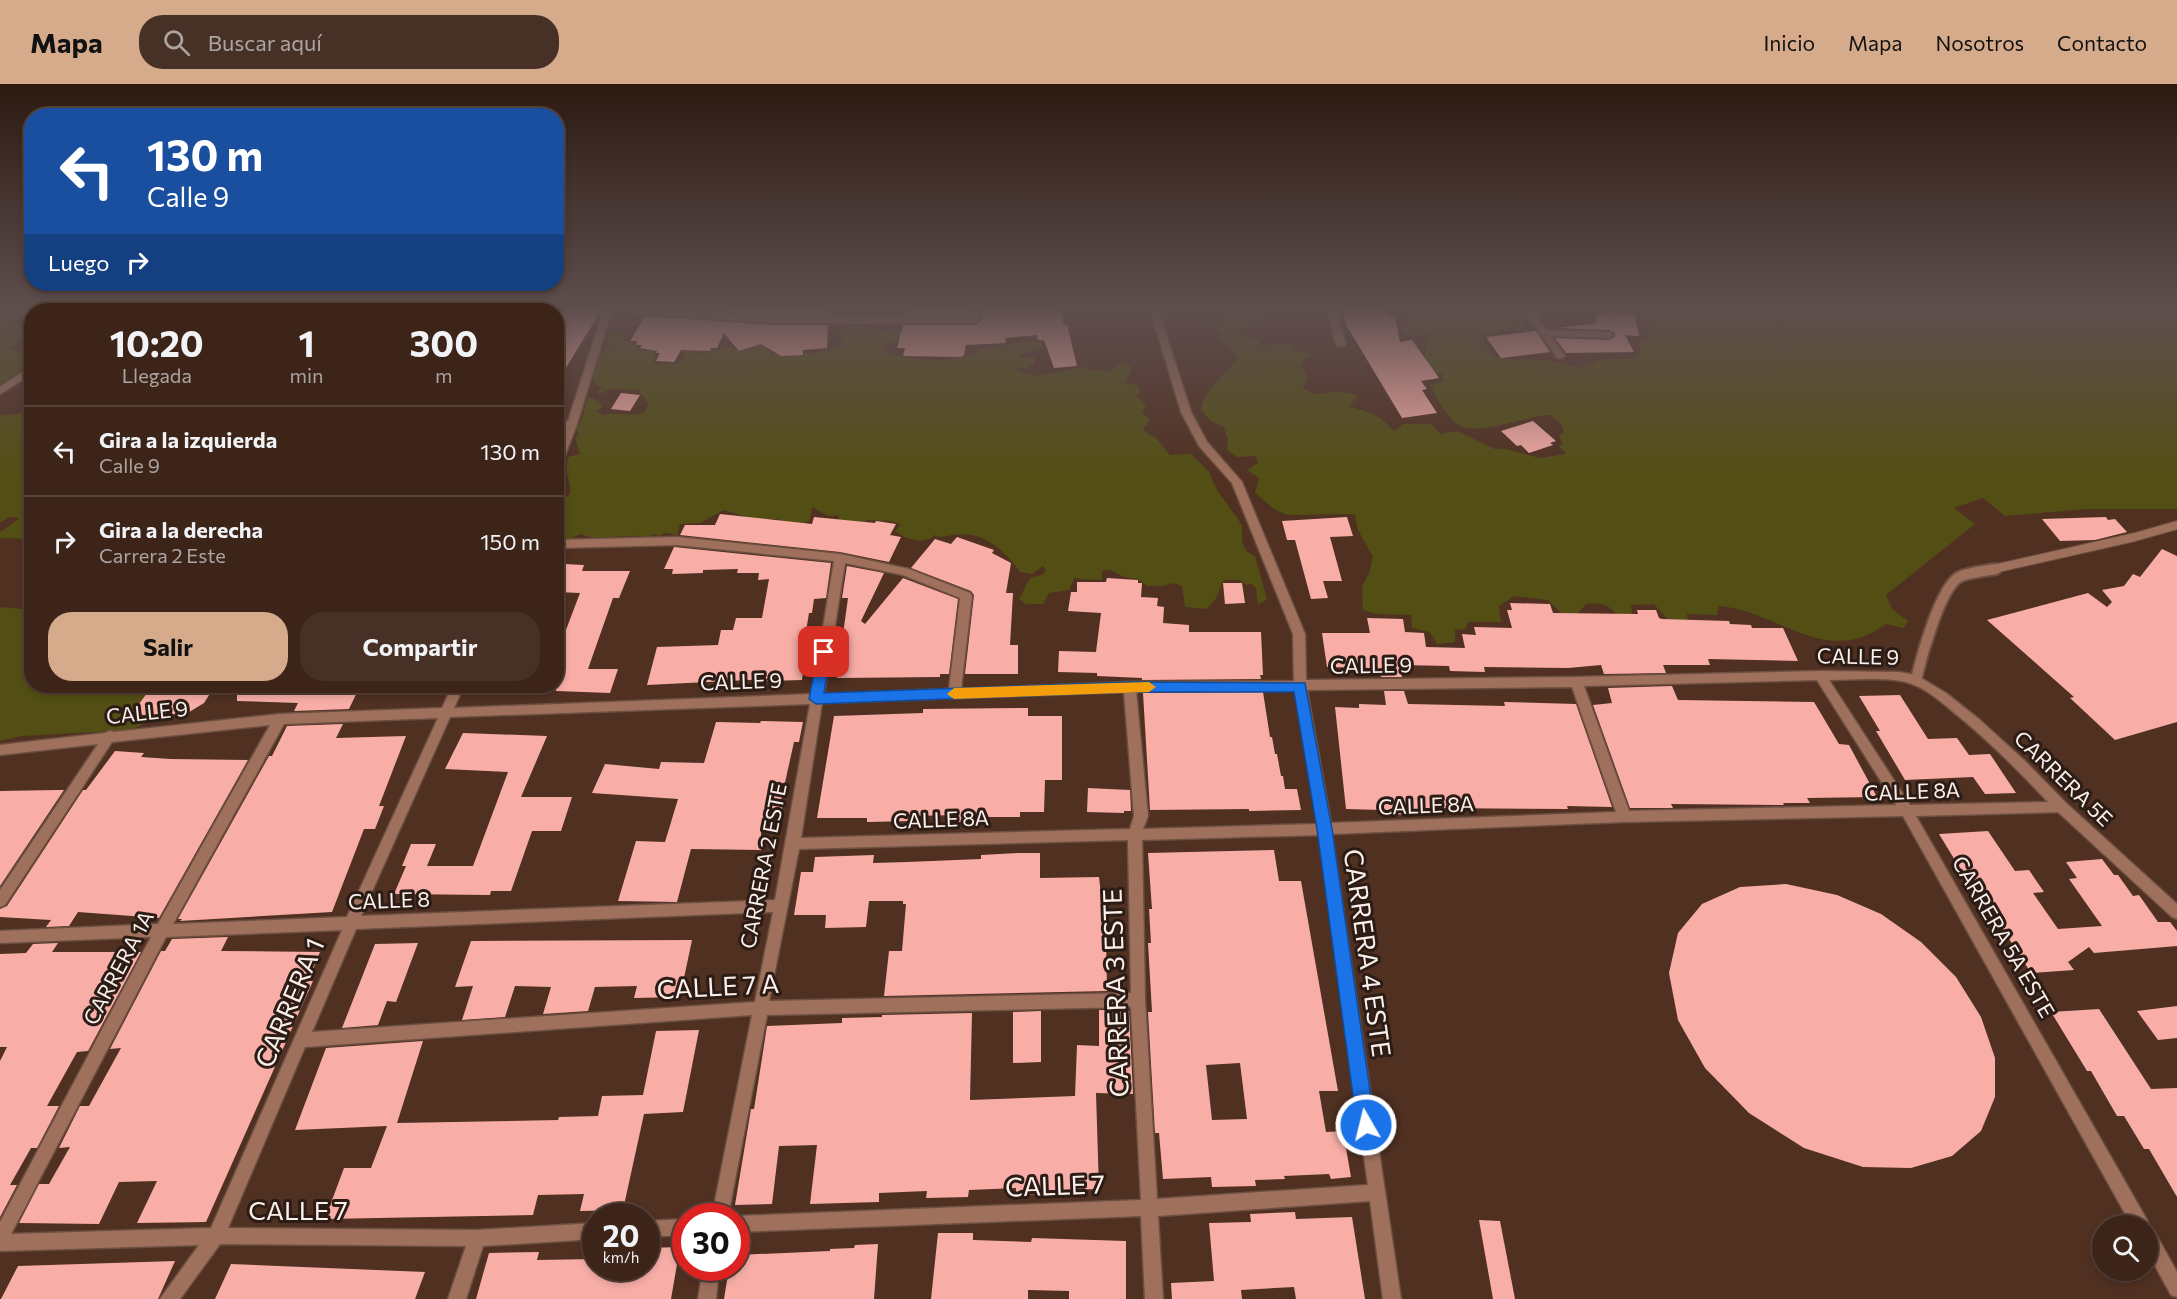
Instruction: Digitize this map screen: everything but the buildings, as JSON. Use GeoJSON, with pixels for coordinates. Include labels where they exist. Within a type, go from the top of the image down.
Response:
{"type":"FeatureCollection","features":[{"type":"Feature","properties":{"kind":"street"},"geometry":{"type":"LineString","coordinates":[[564,445],[590,366]]}},
{"type":"Feature","properties":{"kind":"street"},"geometry":{"type":"LineString","coordinates":[[1172,366],[1186,412],[1203,444],[1237,482],[1299,634],[1300,686]]}},
{"type":"Feature","properties":{"kind":"street"},"geometry":{"type":"LineString","coordinates":[[0,391],[24,374]]}},
{"type":"Feature","properties":{"kind":"street"},"geometry":{"type":"LineString","coordinates":[[564,424],[572,424]]}},
{"type":"Feature","properties":{"kind":"street"},"geometry":{"type":"LineString","coordinates":[[564,544],[677,541],[840,558],[905,572],[966,596],[954,694]]}},
{"type":"Feature","properties":{"kind":"street","name":"CARRERA 2 ESTE"},"geometry":{"type":"LineString","coordinates":[[722,1203],[793,844],[840,558]]}},
{"type":"Feature","properties":{"kind":"street","name":"CALLE 9"},"geometry":{"type":"LineString","coordinates":[[0,750],[110,736],[280,719],[1130,687],[1576,682],[1878,674],[1916,680]]}},
{"type":"Feature","properties":{"kind":"street","name":"CARRERA 5A ESTE"},"geometry":{"type":"LineString","coordinates":[[1820,675],[1907,812],[2135,1215]]}},
{"type":"Feature","properties":{"kind":"street","name":"CARRERA 5E"},"geometry":{"type":"LineString","coordinates":[[1916,680],[1942,696],[1976,723],[2061,807],[2177,912]]}},
{"type":"Feature","properties":{"kind":"street"},"geometry":{"type":"LineString","coordinates":[[1576,682],[1624,817]]}},
{"type":"Feature","properties":{"kind":"street","name":"CARRERA 4 ESTE"},"geometry":{"type":"LineString","coordinates":[[1300,686],[1325,829],[1392,1299]]}},
{"type":"Feature","properties":{"kind":"street","name":"CARRERA 3 ESTE"},"geometry":{"type":"LineString","coordinates":[[1130,687],[1141,816],[1135,834],[1138,1000],[1154,1299]]}},
{"type":"Feature","properties":{"kind":"street","name":"CARRERA 1"},"geometry":{"type":"LineString","coordinates":[[169,1299],[216,1236],[351,924],[455,693]]}},
{"type":"Feature","properties":{"kind":"street","name":"CARRERA 1A"},"geometry":{"type":"LineString","coordinates":[[0,1241],[162,931],[280,719]]}},
{"type":"Feature","properties":{"kind":"street"},"geometry":{"type":"LineString","coordinates":[[0,901],[110,736]]}},
{"type":"Feature","properties":{"kind":"street","name":"CALLE 8A"},"geometry":{"type":"LineString","coordinates":[[793,844],[1325,829],[1624,817],[2061,807]]}},
{"type":"Feature","properties":{"kind":"street","name":"CALLE 8"},"geometry":{"type":"LineString","coordinates":[[0,937],[780,906]]}},
{"type":"Feature","properties":{"kind":"street","name":"CALLE 7 A"},"geometry":{"type":"LineString","coordinates":[[301,1040],[760,1008],[1138,1000]]}},
{"type":"Feature","properties":{"kind":"street","name":"CALLE 7"},"geometry":{"type":"LineString","coordinates":[[750,1223],[1150,1208],[1376,1193]]}},
{"type":"Feature","properties":{"kind":"street","name":"CALLE 7"},"geometry":{"type":"LineString","coordinates":[[0,1241],[216,1236],[477,1238],[582,1232]]}},
{"type":"Feature","properties":{"kind":"street"},"geometry":{"type":"LineString","coordinates":[[457,1299],[477,1238]]}},
{"type":"Feature","properties":{"kind":"street"},"geometry":{"type":"LineString","coordinates":[[2158,1255],[2177,1288]]}},
{"type":"Feature","properties":{"kind":"street"},"geometry":{"type":"LineString","coordinates":[[706,1299],[709,1281]]}},
{"type":"Feature","properties":{"kind":"lane"},"geometry":{"type":"LineString","coordinates":[[1916,680],[1920,662],[1942,603],[1951,584],[1959,577],[1977,571],[2020,564],[2135,537],[2177,525]]}},
{"type":"Feature","properties":{"kind":"shaded area"},"geometry":{"type":"Polygon","coordinates":[[[0,366],[24,366],[24,368],[0,385],[0,366]]]}},
{"type":"Feature","properties":{"kind":"shaded area"},"geometry":{"type":"Polygon","coordinates":[[[595,366],[1031,366],[1028,368],[1017,368],[1018,372],[1039,376],[1084,367],[1092,371],[1100,369],[1108,372],[1116,366],[1132,367],[1126,383],[1139,386],[1140,393],[1135,396],[1146,405],[1142,413],[1150,419],[1143,430],[1157,439],[1170,455],[1191,454],[1209,472],[1217,490],[1242,525],[1242,541],[1246,551],[1255,556],[1267,599],[1258,605],[1256,588],[1251,584],[1246,585],[1240,580],[1224,580],[1215,600],[1207,609],[1185,607],[1182,586],[1173,583],[1164,586],[1148,586],[1137,579],[1124,577],[1111,570],[1102,571],[1102,580],[1075,577],[1069,590],[1049,593],[1043,604],[1026,604],[1019,599],[1030,578],[1042,575],[1046,570],[1043,566],[1032,574],[1020,572],[1005,554],[986,540],[964,534],[939,537],[935,535],[926,540],[915,540],[895,531],[901,524],[866,520],[863,529],[834,541],[839,515],[828,516],[812,507],[810,520],[797,528],[777,519],[752,519],[724,510],[700,523],[680,524],[677,535],[666,533],[659,536],[653,534],[648,538],[632,536],[598,538],[581,534],[564,538],[564,498],[570,494],[568,457],[580,454],[575,437],[579,434],[576,429],[588,397],[598,401],[603,407],[596,411],[603,415],[644,413],[649,404],[638,390],[610,389],[597,395],[601,387],[594,383],[595,366]]]}},
{"type":"Feature","properties":{"kind":"shaded area"},"geometry":{"type":"Polygon","coordinates":[[[1232,366],[1301,366],[1308,378],[1303,388],[1318,394],[1337,392],[1358,395],[1349,407],[1374,415],[1394,431],[1403,424],[1432,424],[1440,434],[1457,431],[1495,449],[1506,449],[1540,458],[1566,454],[1559,446],[1563,444],[1559,436],[1564,432],[1561,424],[1551,415],[1489,427],[1465,428],[1453,421],[1430,385],[1444,381],[1442,373],[1436,374],[1429,366],[1570,366],[1579,368],[1585,366],[2177,366],[2177,509],[2085,509],[2005,516],[1983,498],[1954,508],[1975,524],[1886,595],[1892,609],[1908,621],[1904,628],[1886,624],[1864,636],[1843,641],[1802,634],[1762,617],[1719,606],[1717,615],[1687,614],[1688,623],[1673,625],[1654,604],[1631,605],[1633,624],[1622,622],[1615,612],[1599,604],[1586,604],[1574,618],[1561,613],[1548,600],[1514,596],[1499,606],[1501,622],[1468,622],[1466,629],[1455,630],[1455,642],[1437,644],[1430,632],[1412,628],[1411,615],[1376,614],[1363,610],[1362,587],[1373,557],[1358,530],[1355,514],[1287,515],[1274,509],[1255,493],[1259,478],[1247,470],[1258,463],[1256,456],[1238,457],[1227,450],[1228,439],[1223,426],[1212,422],[1201,410],[1206,395],[1232,366]]]}},
{"type":"Feature","properties":{"kind":"shaded area"},"geometry":{"type":"Polygon","coordinates":[[[24,413],[24,539],[0,538],[0,532],[20,518],[9,517],[0,523],[0,416],[24,413]]]}},
{"type":"Feature","properties":{"kind":"shaded area"},"geometry":{"type":"Polygon","coordinates":[[[0,607],[24,609],[24,693],[147,693],[131,714],[165,714],[131,730],[21,736],[0,741],[0,607]]]}},
{"type":"Feature","properties":{"kind":"slow traffic"},"geometry":{"type":"LineString","coordinates":[[954,694],[1149,687]]}},
{"type":"Feature","properties":{"kind":"route"},"geometry":{"type":"LineString","coordinates":[[824,652],[816,699],[1130,687],[1300,686],[1325,829],[1366,1125]]}}]}
